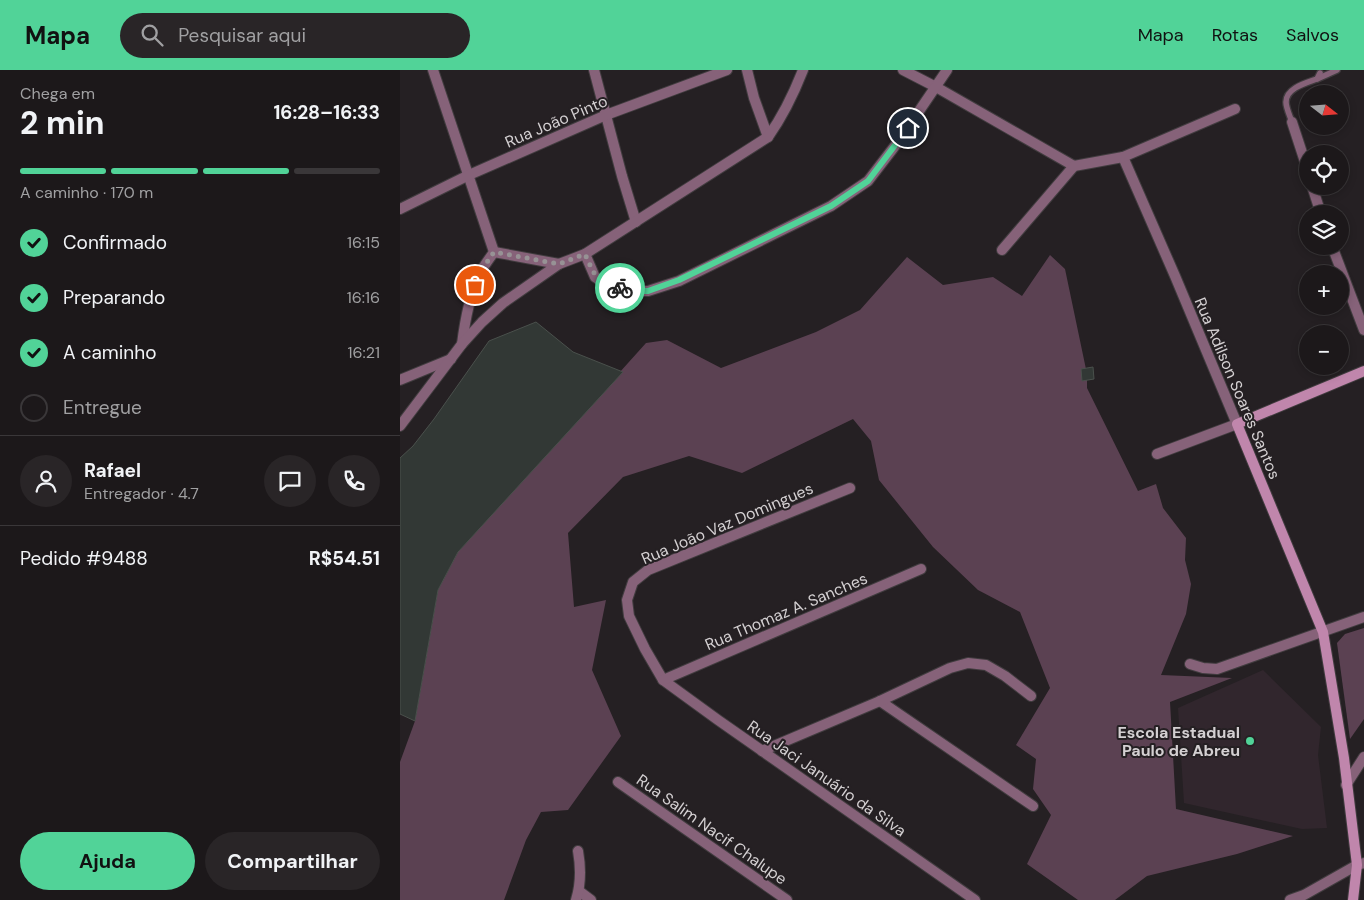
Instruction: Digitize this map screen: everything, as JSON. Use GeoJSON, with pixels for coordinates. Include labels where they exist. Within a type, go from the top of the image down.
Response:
{"type":"FeatureCollection","features":[{"type":"Feature","properties":{"kind":"street"},"geometry":{"type":"LineString","coordinates":[[433,70],[494,252]]}},
{"type":"Feature","properties":{"kind":"street"},"geometry":{"type":"LineString","coordinates":[[594,70],[636,222]]}},
{"type":"Feature","properties":{"kind":"street","name":"Rua João Pinto"},"geometry":{"type":"LineString","coordinates":[[400,209],[469,175],[606,115],[727,70]]}},
{"type":"Feature","properties":{"kind":"street"},"geometry":{"type":"LineString","coordinates":[[747,70],[754,98],[768,137]]}},
{"type":"Feature","properties":{"kind":"street"},"geometry":{"type":"LineString","coordinates":[[400,426],[462,344],[503,303],[559,264],[585,254],[768,137],[781,117],[803,70]]}},
{"type":"Feature","properties":{"kind":"street"},"geometry":{"type":"LineString","coordinates":[[903,70],[1074,166]]}},
{"type":"Feature","properties":{"kind":"street"},"geometry":{"type":"LineString","coordinates":[[585,254],[595,277],[607,285],[630,291],[648,291],[679,280],[831,206],[868,181],[898,142],[948,70]]}},
{"type":"Feature","properties":{"kind":"street"},"geometry":{"type":"LineString","coordinates":[[1002,250],[1074,166],[1123,157],[1235,109]]}},
{"type":"Feature","properties":{"kind":"street"},"geometry":{"type":"LineString","coordinates":[[1292,122],[1300,145]]}},
{"type":"Feature","properties":{"kind":"street","name":"Rua Adilson Soares Santos"},"geometry":{"type":"LineString","coordinates":[[1123,157],[1176,276],[1323,632],[1344,758],[1346,785],[1361,864],[1353,900]]}},
{"type":"Feature","properties":{"kind":"street"},"geometry":{"type":"LineString","coordinates":[[494,252],[559,264]]}},
{"type":"Feature","properties":{"kind":"street"},"geometry":{"type":"LineString","coordinates":[[462,344],[471,296],[479,274],[494,252]]}},
{"type":"Feature","properties":{"kind":"street"},"geometry":{"type":"LineString","coordinates":[[1335,255],[1364,330]]}},
{"type":"Feature","properties":{"kind":"street"},"geometry":{"type":"LineString","coordinates":[[400,380],[452,358]]}},
{"type":"Feature","properties":{"kind":"street"},"geometry":{"type":"LineString","coordinates":[[1157,454],[1237,424],[1364,371]]}},
{"type":"Feature","properties":{"kind":"street","name":"Rua João Vaz Domingues"},"geometry":{"type":"LineString","coordinates":[[663,680],[629,616],[627,600],[633,582],[648,570],[850,488]]}},
{"type":"Feature","properties":{"kind":"street","name":"Rua Thomaz A. Sanches"},"geometry":{"type":"LineString","coordinates":[[663,680],[921,569]]}},
{"type":"Feature","properties":{"kind":"street"},"geometry":{"type":"LineString","coordinates":[[1190,664],[1203,668],[1217,669],[1364,617]]}},
{"type":"Feature","properties":{"kind":"street"},"geometry":{"type":"LineString","coordinates":[[762,750],[880,701],[950,668],[968,663],[986,665],[1005,676],[1030,696]]}},
{"type":"Feature","properties":{"kind":"street","name":"Rua Jaci Januário da Silva"},"geometry":{"type":"LineString","coordinates":[[663,680],[975,900]]}},
{"type":"Feature","properties":{"kind":"street"},"geometry":{"type":"LineString","coordinates":[[880,701],[1033,806]]}},
{"type":"Feature","properties":{"kind":"street"},"geometry":{"type":"LineString","coordinates":[[1346,785],[1364,758]]}},
{"type":"Feature","properties":{"kind":"street","name":"Rua Salim Nacif Chalupe"},"geometry":{"type":"LineString","coordinates":[[618,782],[787,900]]}},
{"type":"Feature","properties":{"kind":"street"},"geometry":{"type":"LineString","coordinates":[[578,851],[580,872],[577,896],[591,900]]}},
{"type":"Feature","properties":{"kind":"street"},"geometry":{"type":"LineString","coordinates":[[1290,900],[1304,895],[1361,864]]}},
{"type":"Feature","properties":{"kind":"lane"},"geometry":{"type":"LineString","coordinates":[[1292,122],[1286,102],[1288,94],[1294,88],[1318,76],[1336,70]]}},
{"type":"Feature","properties":{"kind":"shaded area"},"geometry":{"type":"Polygon","coordinates":[[[1050,255],[1065,269],[1087,374],[1087,388],[1138,491],[1156,484],[1163,508],[1186,538],[1185,560],[1191,584],[1186,614],[1161,675],[1232,678],[1170,702],[1176,809],[1293,836],[1237,854],[1147,876],[1115,900],[1078,900],[1027,864],[1051,815],[1033,789],[1036,759],[1016,745],[1050,688],[1020,612],[978,590],[933,547],[879,480],[871,441],[853,419],[742,473],[689,456],[623,477],[568,533],[574,607],[606,600],[592,670],[621,736],[568,810],[541,812],[526,840],[504,900],[400,900],[400,762],[415,721],[438,590],[458,552],[646,343],[667,340],[721,368],[816,332],[860,310],[907,257],[943,285],[993,277],[1022,296],[1050,255]]]}},
{"type":"Feature","properties":{"kind":"shaded area"},"geometry":{"type":"Polygon","coordinates":[[[1364,628],[1364,719],[1350,739],[1337,643],[1345,634],[1364,628]]]}},
{"type":"Feature","properties":{"kind":"shaded area","name":"Escola Estadual Paulo de Abreu"},"geometry":{"type":"Polygon","coordinates":[[[1263,670],[1321,727],[1318,755],[1327,828],[1302,829],[1184,803],[1178,708],[1263,670]]]}},
{"type":"Feature","properties":{"kind":"building"},"geometry":{"type":"Polygon","coordinates":[[[536,322],[573,352],[623,372],[458,552],[438,590],[415,721],[400,714],[400,458],[413,446],[434,419],[489,341],[536,322]]]}},
{"type":"Feature","properties":{"kind":"building"},"geometry":{"type":"Polygon","coordinates":[[[1093,367],[1094,379],[1082,381],[1081,369],[1093,367]]]}},
{"type":"Feature","properties":{"kind":"way so far"},"geometry":{"type":"LineString","coordinates":[[475,285],[479,274],[494,252],[559,264],[585,254],[595,277],[607,285],[620,288]]}},
{"type":"Feature","properties":{"kind":"place","name":"Escola Estadual Paulo de Abreu"},"geometry":{"type":"Point","coordinates":[1250,741]}},
{"type":"Feature","properties":{"kind":"route"},"geometry":{"type":"LineString","coordinates":[[620,288],[630,291],[648,291],[679,280],[831,206],[868,181],[908,128]]}}]}
